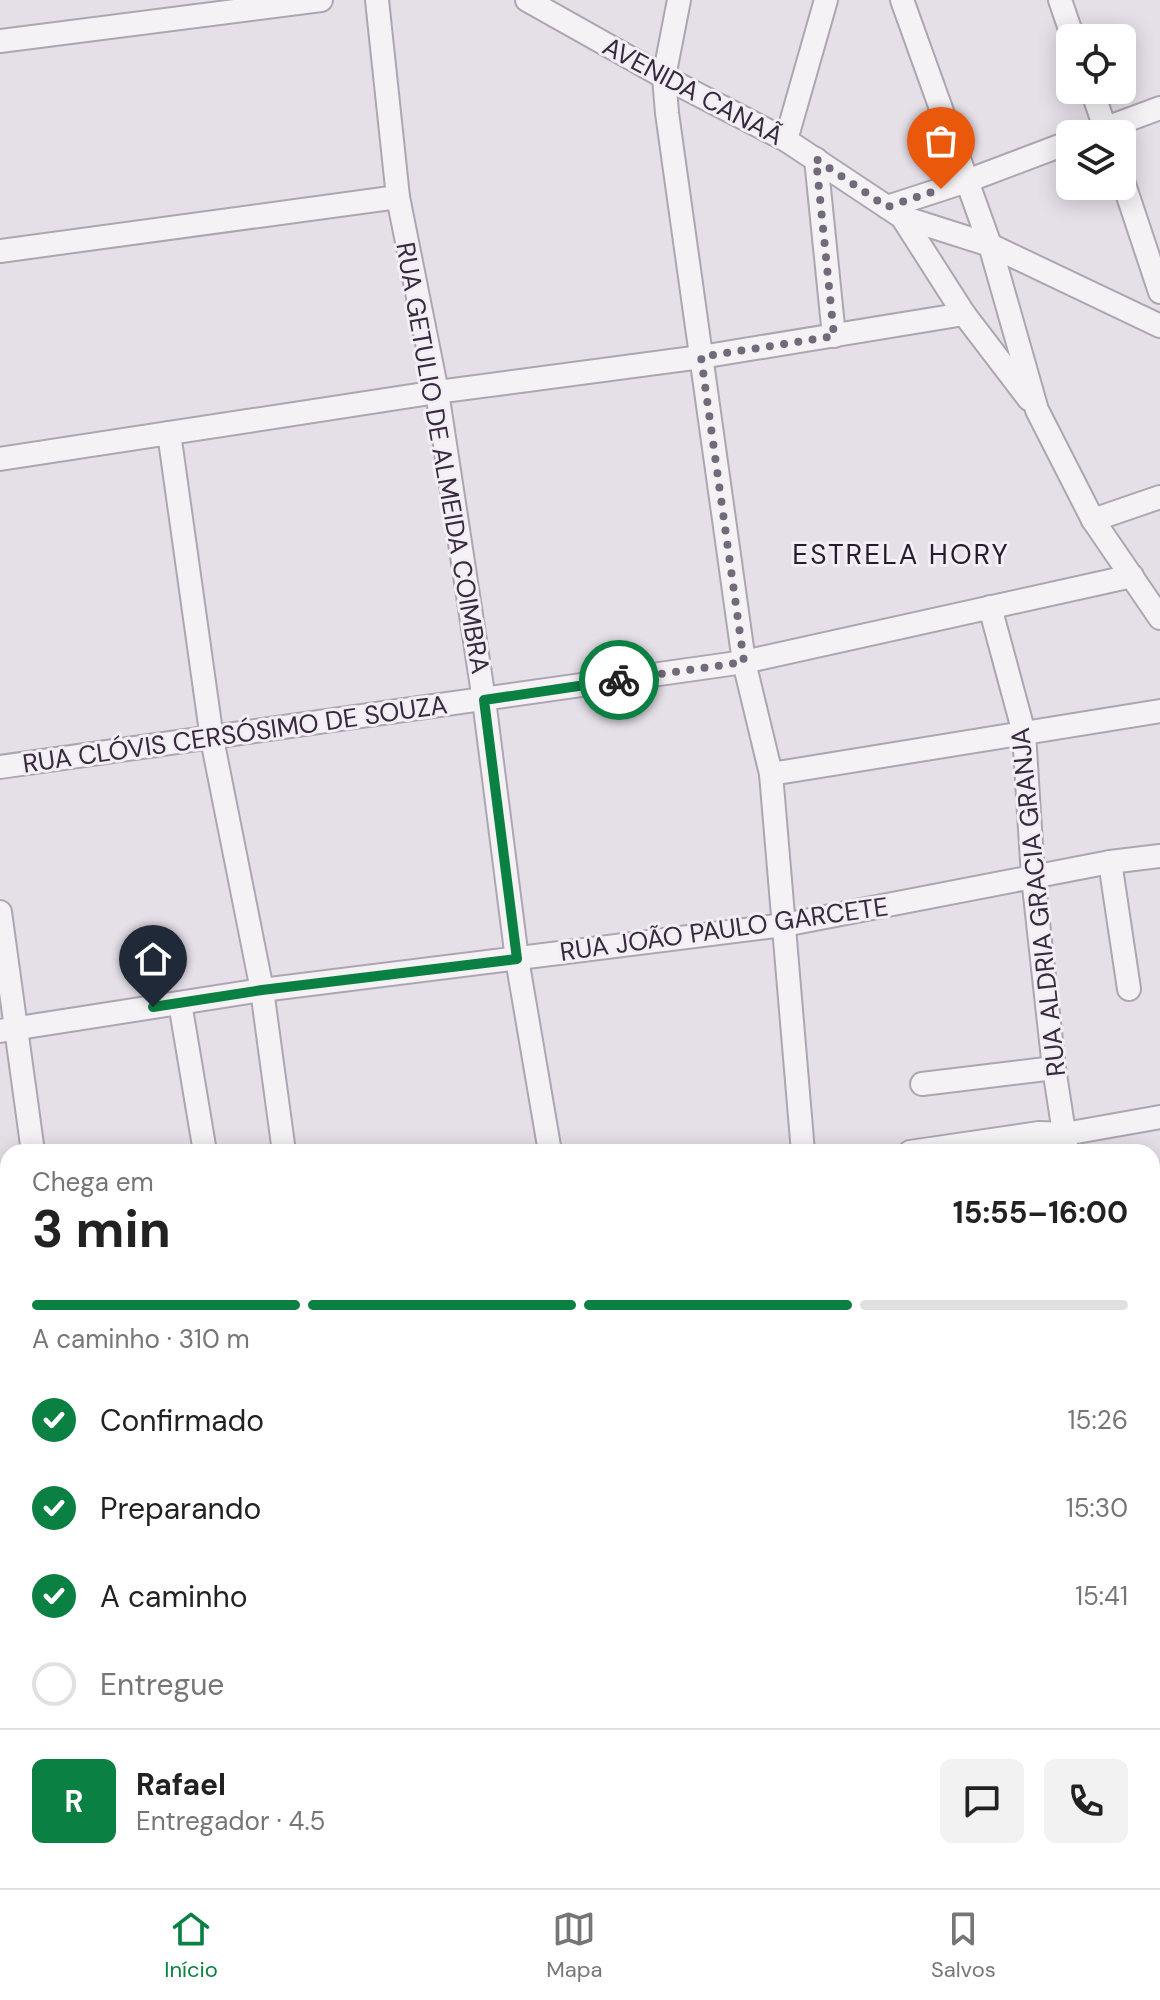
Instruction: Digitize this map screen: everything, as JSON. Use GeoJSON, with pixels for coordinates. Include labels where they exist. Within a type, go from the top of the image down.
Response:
{"type":"FeatureCollection","features":[{"type":"Feature","properties":{"kind":"street"},"geometry":{"type":"LineString","coordinates":[[0,41],[321,0]]}},
{"type":"Feature","properties":{"kind":"street","name":"RUA GETULIO DE ALMEIDA COIMBRA"},"geometry":{"type":"LineString","coordinates":[[377,0],[398,197],[437,392],[484,700],[517,959],[549,1144]]}},
{"type":"Feature","properties":{"kind":"street","name":"AVENIDA CANAÃ"},"geometry":{"type":"LineString","coordinates":[[527,0],[664,77],[786,140],[894,212],[990,245],[1160,326]]}},
{"type":"Feature","properties":{"kind":"street"},"geometry":{"type":"LineString","coordinates":[[679,0],[664,77],[667,113],[744,662],[771,774],[802,1144]]}},
{"type":"Feature","properties":{"kind":"street"},"geometry":{"type":"LineString","coordinates":[[786,140],[826,0]]}},
{"type":"Feature","properties":{"kind":"street"},"geometry":{"type":"LineString","coordinates":[[902,0],[990,245],[1037,410]]}},
{"type":"Feature","properties":{"kind":"street"},"geometry":{"type":"LineString","coordinates":[[1060,0],[1068,24]]}},
{"type":"Feature","properties":{"kind":"street"},"geometry":{"type":"LineString","coordinates":[[1130,120],[1160,108]]}},
{"type":"Feature","properties":{"kind":"street"},"geometry":{"type":"LineString","coordinates":[[1056,147],[894,212],[964,314],[1037,410],[1093,520],[1160,618]]}},
{"type":"Feature","properties":{"kind":"street"},"geometry":{"type":"LineString","coordinates":[[816,159],[834,336]]}},
{"type":"Feature","properties":{"kind":"street"},"geometry":{"type":"LineString","coordinates":[[0,251],[398,197]]}},
{"type":"Feature","properties":{"kind":"street"},"geometry":{"type":"LineString","coordinates":[[1129,200],[1160,292]]}},
{"type":"Feature","properties":{"kind":"street"},"geometry":{"type":"LineString","coordinates":[[0,459],[437,392],[701,357],[964,314]]}},
{"type":"Feature","properties":{"kind":"street"},"geometry":{"type":"LineString","coordinates":[[169,433],[212,739],[262,990],[283,1144]]}},
{"type":"Feature","properties":{"kind":"street"},"geometry":{"type":"LineString","coordinates":[[1093,520],[1160,497]]}},
{"type":"Feature","properties":{"kind":"street","name":"RUA CLÓVIS CERSÓSIMO DE SOUZA"},"geometry":{"type":"LineString","coordinates":[[0,767],[744,662],[1132,576]]}},
{"type":"Feature","properties":{"kind":"street","name":"RUA ALDRIA GRACIA GRANJA"},"geometry":{"type":"LineString","coordinates":[[990,607],[1024,733],[1033,877],[1054,1068],[1066,1143]]}},
{"type":"Feature","properties":{"kind":"street"},"geometry":{"type":"LineString","coordinates":[[771,774],[1160,711]]}},
{"type":"Feature","properties":{"kind":"street","name":"RUA JOÃO PAULO GARCETE"},"geometry":{"type":"LineString","coordinates":[[9,1030],[262,990],[784,925],[1110,862],[1160,856]]}},
{"type":"Feature","properties":{"kind":"street"},"geometry":{"type":"LineString","coordinates":[[1110,862],[1129,989]]}},
{"type":"Feature","properties":{"kind":"street"},"geometry":{"type":"LineString","coordinates":[[0,912],[9,1030],[31,1144]]}},
{"type":"Feature","properties":{"kind":"street"},"geometry":{"type":"LineString","coordinates":[[180,1003],[204,1144]]}},
{"type":"Feature","properties":{"kind":"street"},"geometry":{"type":"LineString","coordinates":[[922,1084],[1054,1068]]}},
{"type":"Feature","properties":{"kind":"street"},"geometry":{"type":"LineString","coordinates":[[964,1144],[1039,1133],[1066,1143],[1160,1117]]}},
{"type":"Feature","properties":{"kind":"way so far"},"geometry":{"type":"LineString","coordinates":[[619,680],[744,662],[701,357],[834,336],[816,159],[887,207],[941,189]]}},
{"type":"Feature","properties":{"kind":"district","name":"ESTRELA HORY"},"geometry":{"type":"Point","coordinates":[901,554]}},
{"type":"Feature","properties":{"kind":"route"},"geometry":{"type":"LineString","coordinates":[[153,1007],[262,990],[517,959],[484,700],[619,680]]}}]}
